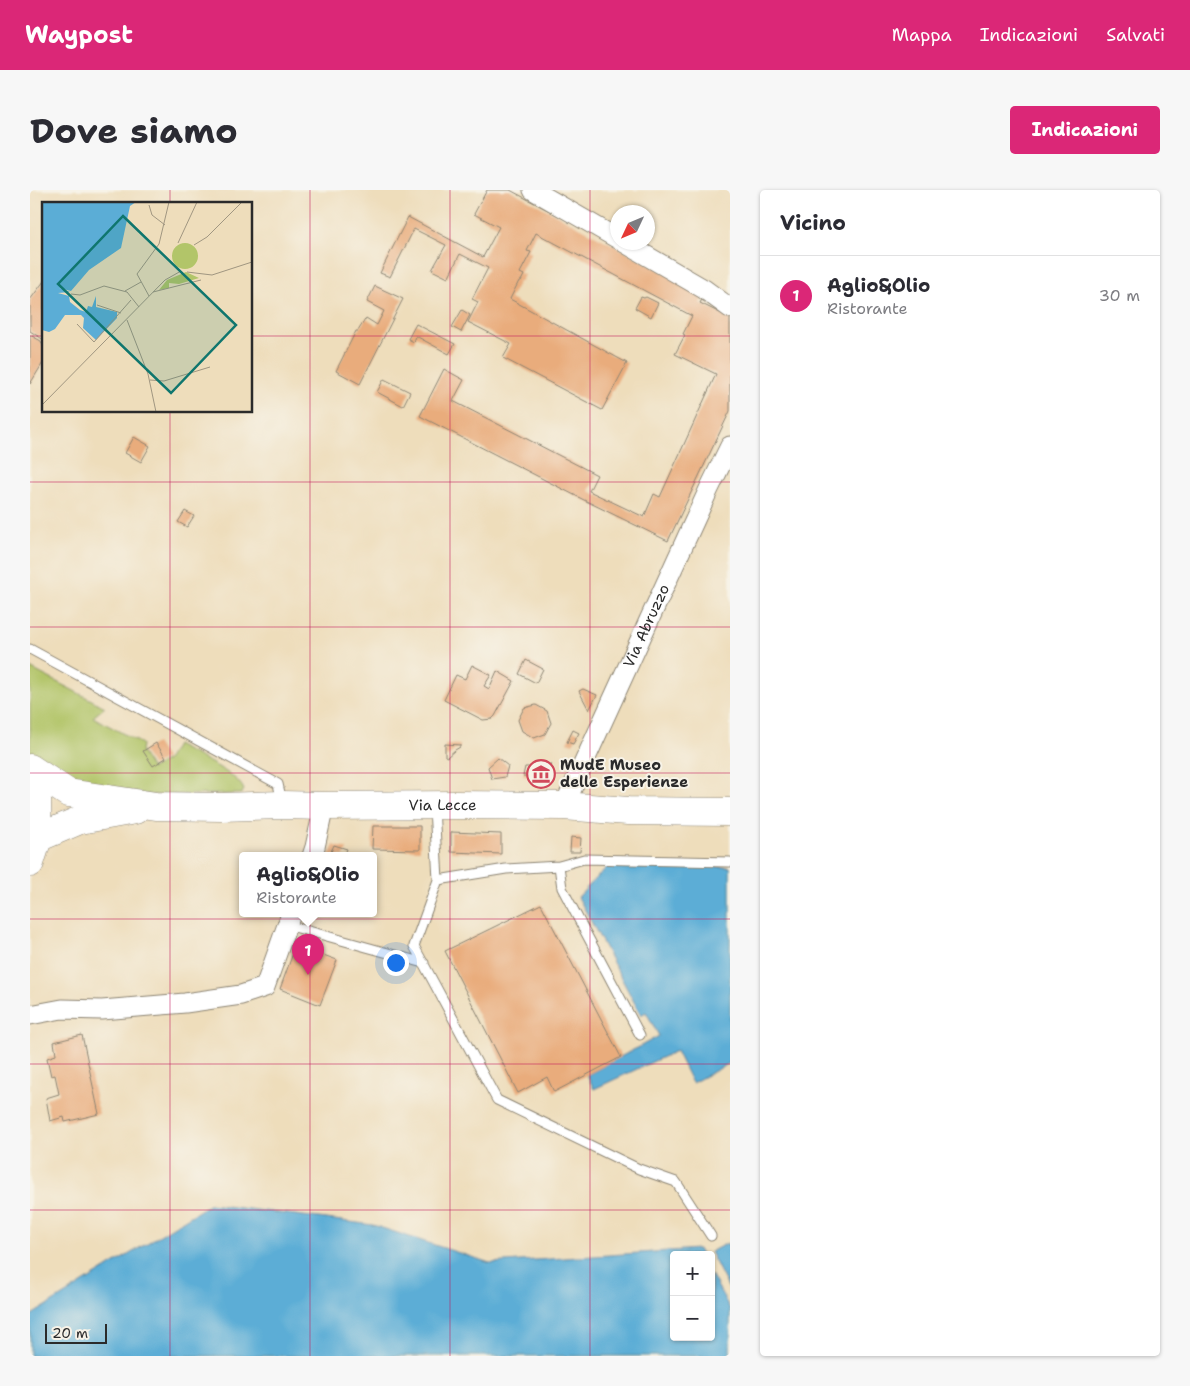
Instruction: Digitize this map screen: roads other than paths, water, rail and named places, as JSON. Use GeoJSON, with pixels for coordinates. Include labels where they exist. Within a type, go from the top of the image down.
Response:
{"type":"FeatureCollection","features":[{"type":"Feature","properties":{"kind":"main road","name":"Via Lecce"},"geometry":{"type":"LineString","coordinates":[[30,768],[68,793],[156,806],[564,806],[628,811],[730,812]]}},
{"type":"Feature","properties":{"kind":"main road"},"geometry":{"type":"LineString","coordinates":[[30,780],[38,800],[34,851]]}},
{"type":"Feature","properties":{"kind":"main road","name":"Via Lecce"},"geometry":{"type":"LineString","coordinates":[[34,851],[80,820],[156,806]]}},
{"type":"Feature","properties":{"kind":"street"},"geometry":{"type":"LineString","coordinates":[[533,190],[610,234]]}},
{"type":"Feature","properties":{"kind":"street"},"geometry":{"type":"LineString","coordinates":[[637,250],[704,289],[730,308]]}},
{"type":"Feature","properties":{"kind":"street","name":"Via Abruzzo"},"geometry":{"type":"LineString","coordinates":[[564,806],[730,446]]}},
{"type":"Feature","properties":{"kind":"street"},"geometry":{"type":"LineString","coordinates":[[314,852],[324,806]]}},
{"type":"Feature","properties":{"kind":"street"},"geometry":{"type":"LineString","coordinates":[[30,1015],[62,1009],[102,1010],[241,996],[266,986],[290,919]]}},
{"type":"Feature","properties":{"kind":"lane"},"geometry":{"type":"LineString","coordinates":[[30,649],[278,784],[282,805]]}},
{"type":"Feature","properties":{"kind":"lane"},"geometry":{"type":"LineString","coordinates":[[434,805],[438,880],[414,946],[497,1100],[639,1169],[676,1182],[711,1236]]}},
{"type":"Feature","properties":{"kind":"lane"},"geometry":{"type":"LineString","coordinates":[[438,880],[506,869],[559,866],[584,858],[730,862]]}},
{"type":"Feature","properties":{"kind":"lane"},"geometry":{"type":"LineString","coordinates":[[559,866],[562,888],[640,1035]]}},
{"type":"Feature","properties":{"kind":"lane"},"geometry":{"type":"LineString","coordinates":[[290,919],[302,930],[424,963]]}},
{"type":"Feature","properties":{"kind":"water"},"geometry":{"type":"Polygon","coordinates":[[[610,864],[730,867],[730,1063],[692,1083],[676,1051],[594,1089],[587,1075],[659,1036],[646,1012],[641,1015],[578,897],[610,864]]]}},
{"type":"Feature","properties":{"kind":"water"},"geometry":{"type":"Polygon","coordinates":[[[210,1204],[373,1225],[490,1263],[698,1249],[699,1251],[670,1251],[670,1341],[715,1341],[715,1281],[730,1309],[730,1356],[30,1356],[30,1316],[210,1204]]]}},
{"type":"Feature","properties":{"kind":"water"},"geometry":{"type":"Polygon","coordinates":[[[727,1243],[730,1248],[730,1291],[715,1262],[715,1251],[712,1251],[727,1243]]]}},
{"type":"Feature","properties":{"kind":"place","name":"MudE Museo delle Esperienze"},"geometry":{"type":"Point","coordinates":[541,774]}},
{"type":"Feature","properties":{"kind":"place","name":"Aglio&Olio"},"geometry":{"type":"Point","coordinates":[308,975]}}]}
